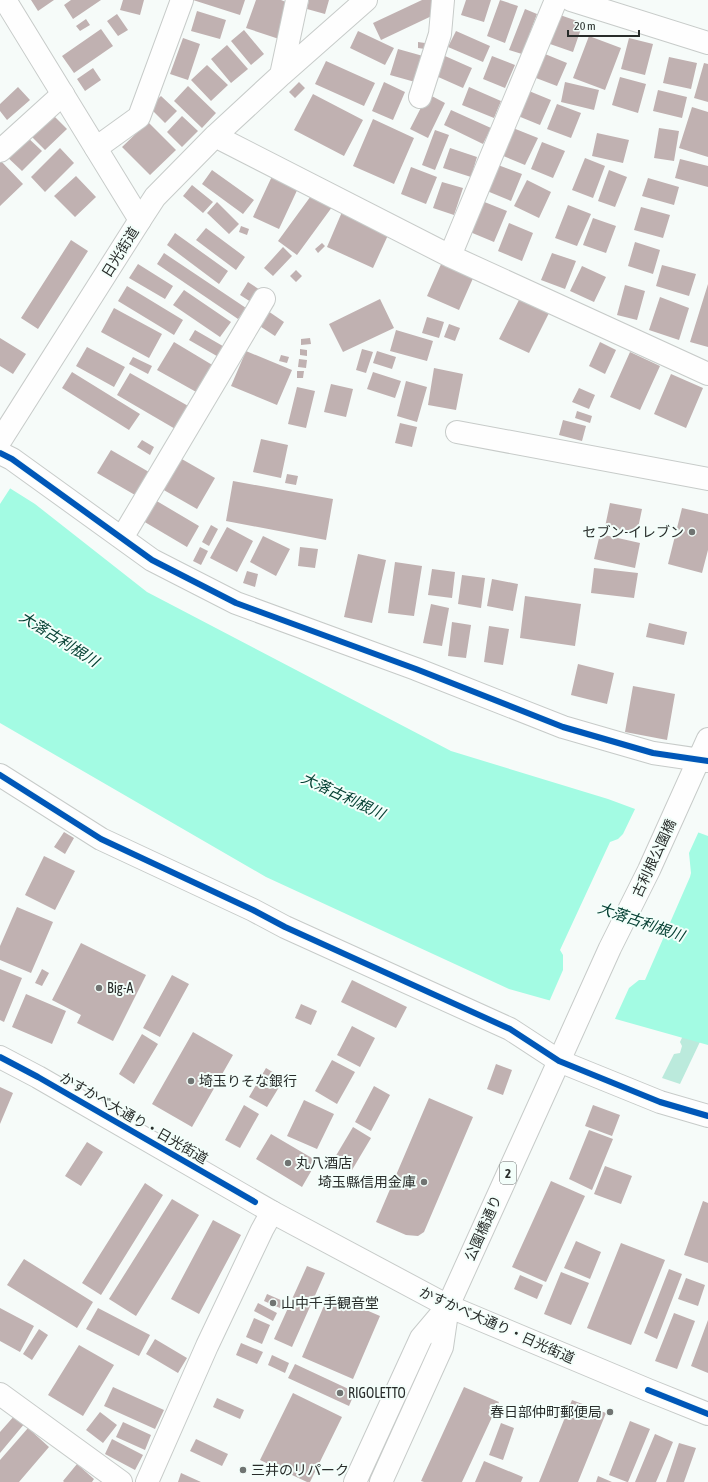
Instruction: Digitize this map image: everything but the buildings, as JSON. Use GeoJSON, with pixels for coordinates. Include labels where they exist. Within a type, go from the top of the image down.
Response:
{"type":"FeatureCollection","features":[{"type":"Feature","properties":{"kind":"street","name":"日光街道"},"geometry":{"type":"LineString","coordinates":[[0,440],[140,220],[5,0]]}},
{"type":"Feature","properties":{"kind":"street"},"geometry":{"type":"LineString","coordinates":[[96,148],[139,117],[182,0]]}},
{"type":"Feature","properties":{"kind":"street"},"geometry":{"type":"LineString","coordinates":[[281,75],[297,0]]}},
{"type":"Feature","properties":{"kind":"street"},"geometry":{"type":"LineString","coordinates":[[140,220],[155,198],[215,136],[366,0]]}},
{"type":"Feature","properties":{"kind":"street"},"geometry":{"type":"LineString","coordinates":[[420,97],[440,34],[443,0]]}},
{"type":"Feature","properties":{"kind":"street"},"geometry":{"type":"LineString","coordinates":[[450,256],[556,0]]}},
{"type":"Feature","properties":{"kind":"street"},"geometry":{"type":"LineString","coordinates":[[572,0],[708,43]]}},
{"type":"Feature","properties":{"kind":"street"},"geometry":{"type":"LineString","coordinates":[[0,151],[63,94]]}},
{"type":"Feature","properties":{"kind":"street"},"geometry":{"type":"LineString","coordinates":[[215,136],[450,256],[708,374]]}},
{"type":"Feature","properties":{"kind":"street"},"geometry":{"type":"LineString","coordinates":[[122,538],[264,299]]}},
{"type":"Feature","properties":{"kind":"street"},"geometry":{"type":"LineString","coordinates":[[457,432],[708,479]]}},
{"type":"Feature","properties":{"kind":"street"},"geometry":{"type":"LineString","coordinates":[[0,453],[12,459],[152,560],[236,603],[429,674],[563,727],[653,753],[703,760]]}},
{"type":"Feature","properties":{"kind":"street","name":"2"},"geometry":{"type":"LineString","coordinates":[[703,760],[708,739]]}},
{"type":"Feature","properties":{"kind":"street","name":"古利根公園橋"},"geometry":{"type":"LineString","coordinates":[[569,1041],[688,783],[703,760]]}},
{"type":"Feature","properties":{"kind":"street"},"geometry":{"type":"LineString","coordinates":[[0,775],[100,839],[253,910],[285,927],[510,1029],[559,1061],[660,1102],[708,1116]]}},
{"type":"Feature","properties":{"kind":"street","name":"公園橋通り"},"geometry":{"type":"LineString","coordinates":[[355,1482],[421,1338],[448,1306],[569,1041]]}},
{"type":"Feature","properties":{"kind":"street","name":"かすかべ大通り・日光街道"},"geometry":{"type":"LineString","coordinates":[[0,1057],[38,1077],[272,1212],[448,1306],[708,1414]]}},
{"type":"Feature","properties":{"kind":"street"},"geometry":{"type":"LineString","coordinates":[[146,1482],[207,1346],[272,1212]]}},
{"type":"Feature","properties":{"kind":"street","name":"公園橋通り"},"geometry":{"type":"LineString","coordinates":[[380,1482],[442,1347],[448,1306]]}},
{"type":"Feature","properties":{"kind":"street"},"geometry":{"type":"LineString","coordinates":[[0,1394],[121,1482]]}},
{"type":"Feature","properties":{"kind":"shaded area"},"geometry":{"type":"Polygon","coordinates":[[[690,1021],[707,1027],[680,1084],[662,1078],[674,1054],[680,1053],[682,1046],[680,1042],[690,1021]]]}},
{"type":"Feature","properties":{"kind":"water","name":"大落古利根川"},"geometry":{"type":"Polygon","coordinates":[[[0,482],[35,504],[147,592],[451,751],[608,799],[708,836],[708,1045],[509,989],[266,877],[0,723],[0,482]]]}},
{"type":"Feature","properties":{"kind":"pier"},"geometry":{"type":"Polygon","coordinates":[[[0,480],[11,487],[0,504],[0,480]]]}},
{"type":"Feature","properties":{"kind":"pier"},"geometry":{"type":"Polygon","coordinates":[[[636,807],[699,831],[689,853],[690,877],[645,980],[639,980],[629,988],[614,1021],[549,1002],[563,970],[563,955],[560,950],[610,842],[618,839],[623,834],[636,807]]]}},
{"type":"Feature","properties":{"kind":"cycle path"},"geometry":{"type":"LineString","coordinates":[[0,453],[12,459],[152,560],[236,603],[416,669],[563,727],[653,753],[708,761]]}},
{"type":"Feature","properties":{"kind":"cycle path"},"geometry":{"type":"LineString","coordinates":[[0,775],[101,839],[253,910],[285,927],[510,1029],[559,1061],[660,1102],[708,1116]]}},
{"type":"Feature","properties":{"kind":"cycle path"},"geometry":{"type":"LineString","coordinates":[[0,1057],[38,1077],[255,1202]]}},
{"type":"Feature","properties":{"kind":"cycle path"},"geometry":{"type":"LineString","coordinates":[[648,1390],[708,1414]]}},
{"type":"Feature","properties":{"kind":"place","name":"セブン-イレブン"},"geometry":{"type":"Point","coordinates":[692,532]}},
{"type":"Feature","properties":{"kind":"place","name":"Big-A"},"geometry":{"type":"Point","coordinates":[99,988]}},
{"type":"Feature","properties":{"kind":"place","name":"埼玉りそな銀行"},"geometry":{"type":"Point","coordinates":[191,1081]}},
{"type":"Feature","properties":{"kind":"place","name":"丸八酒店"},"geometry":{"type":"Point","coordinates":[288,1163]}},
{"type":"Feature","properties":{"kind":"place","name":"埼玉縣信用金庫"},"geometry":{"type":"Point","coordinates":[424,1182]}},
{"type":"Feature","properties":{"kind":"place","name":"山中千手観音堂"},"geometry":{"type":"Point","coordinates":[273,1303]}},
{"type":"Feature","properties":{"kind":"place","name":"RIGOLETTO"},"geometry":{"type":"Point","coordinates":[340,1393]}},
{"type":"Feature","properties":{"kind":"place","name":"春日部仲町郵便局"},"geometry":{"type":"Point","coordinates":[610,1412]}},
{"type":"Feature","properties":{"kind":"place","name":"三井のリパーク"},"geometry":{"type":"Point","coordinates":[243,1470]}}]}
